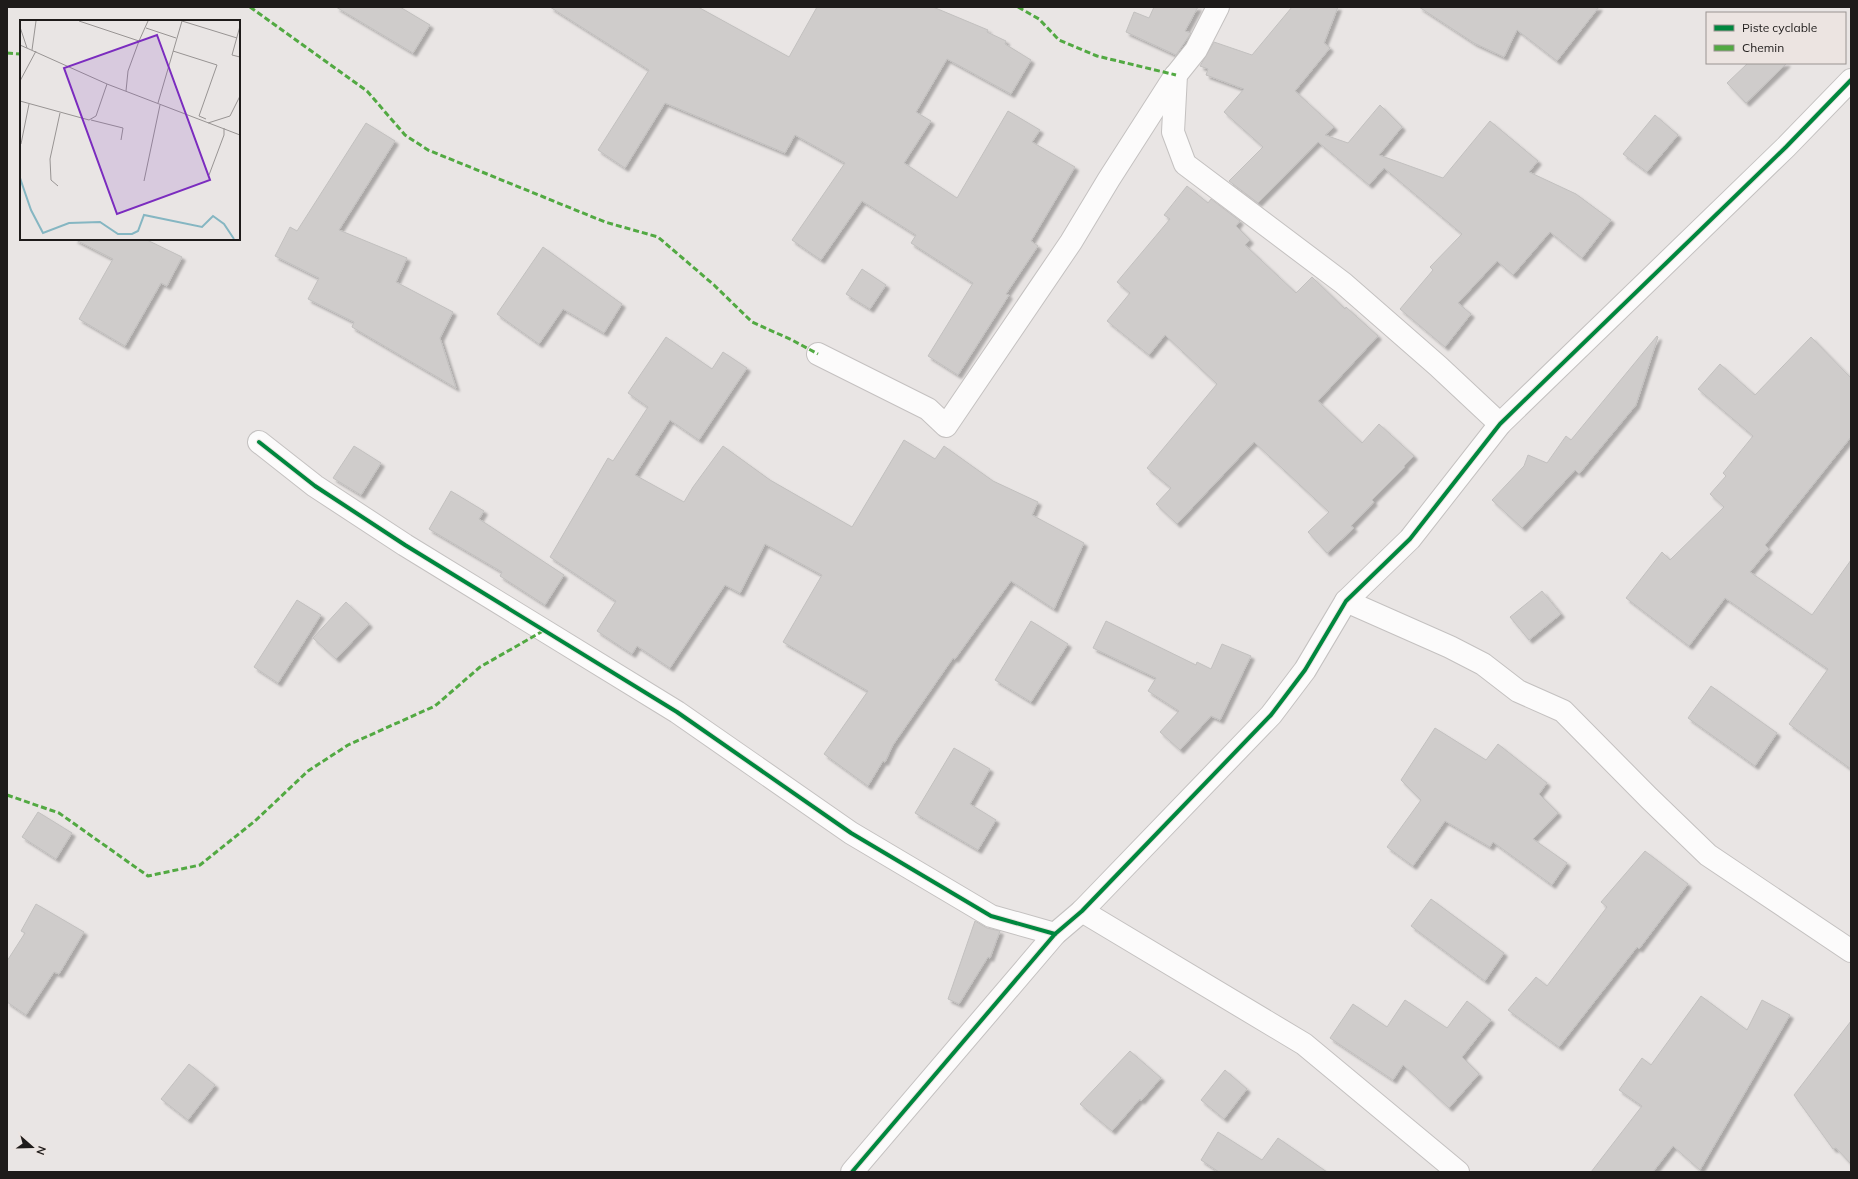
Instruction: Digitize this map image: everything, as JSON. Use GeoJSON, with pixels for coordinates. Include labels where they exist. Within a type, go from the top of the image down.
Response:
{"type":"FeatureCollection","features":[{"type":"Feature","properties":{"kind":"street"},"geometry":{"type":"LineString","coordinates":[[818,354],[928,409],[946,426],[1071,242],[1109,179],[1176,75],[1196,50],[1218,7]]}},
{"type":"Feature","properties":{"kind":"street"},"geometry":{"type":"LineString","coordinates":[[1176,75],[1173,132],[1185,164],[1343,283],[1438,366],[1500,424]]}},
{"type":"Feature","properties":{"kind":"street"},"geometry":{"type":"LineString","coordinates":[[852,1172],[1055,934],[1082,911],[1271,715],[1305,670],[1346,601],[1410,539],[1500,424],[1780,153],[1851,80]]}},
{"type":"Feature","properties":{"kind":"street"},"geometry":{"type":"LineString","coordinates":[[259,442],[315,486],[379,528],[677,712],[858,836],[991,916],[1055,934]]}},
{"type":"Feature","properties":{"kind":"street"},"geometry":{"type":"LineString","coordinates":[[1346,601],[1450,647],[1483,664],[1518,691],[1562,710],[1708,855],[1851,951]]}},
{"type":"Feature","properties":{"kind":"street"},"geometry":{"type":"LineString","coordinates":[[1082,911],[1304,1044],[1458,1172]]}},
{"type":"Feature","properties":{"kind":"building"},"geometry":{"type":"Polygon","coordinates":[[[336,7],[400,7],[430,25],[413,53],[336,7]]]}},
{"type":"Feature","properties":{"kind":"building"},"geometry":{"type":"Polygon","coordinates":[[[550,7],[698,7],[789,57],[817,7],[933,7],[988,30],[987,32],[1006,41],[1005,44],[1031,60],[1011,94],[947,59],[916,112],[931,121],[904,163],[957,198],[1008,111],[1040,130],[1032,142],[1075,167],[1031,241],[1038,246],[1006,294],[1009,295],[958,375],[928,356],[973,283],[911,243],[916,235],[862,201],[821,260],[792,240],[845,163],[795,135],[785,153],[665,103],[625,168],[598,150],[649,70],[550,7]]]}},
{"type":"Feature","properties":{"kind":"building"},"geometry":{"type":"Polygon","coordinates":[[[1154,7],[1198,7],[1185,31],[1191,33],[1176,55],[1126,32],[1134,12],[1149,18],[1154,7]]]}},
{"type":"Feature","properties":{"kind":"building"},"geometry":{"type":"Polygon","coordinates":[[[1292,7],[1338,7],[1324,43],[1330,48],[1295,91],[1334,127],[1325,135],[1348,143],[1380,105],[1402,127],[1379,155],[1443,178],[1490,121],[1538,161],[1529,172],[1576,194],[1611,220],[1582,258],[1550,232],[1513,275],[1497,261],[1458,303],[1471,314],[1445,347],[1400,309],[1433,270],[1430,267],[1462,234],[1384,168],[1369,185],[1318,142],[1258,203],[1229,181],[1263,147],[1224,112],[1244,89],[1206,75],[1208,69],[1200,66],[1214,42],[1252,55],[1292,7]]]}},
{"type":"Feature","properties":{"kind":"building"},"geometry":{"type":"Polygon","coordinates":[[[1419,7],[1599,7],[1557,61],[1517,30],[1504,57],[1474,43],[1419,7]]]}},
{"type":"Feature","properties":{"kind":"building"},"geometry":{"type":"Polygon","coordinates":[[[1747,64],[1786,64],[1746,103],[1727,83],[1747,64]]]}},
{"type":"Feature","properties":{"kind":"building"},"geometry":{"type":"Polygon","coordinates":[[[1655,115],[1678,135],[1647,172],[1623,154],[1655,115]]]}},
{"type":"Feature","properties":{"kind":"building"},"geometry":{"type":"Polygon","coordinates":[[[366,123],[395,141],[339,230],[407,258],[396,282],[453,312],[440,338],[456,388],[352,327],[354,322],[308,299],[319,278],[275,256],[290,227],[297,231],[366,123]]]}},
{"type":"Feature","properties":{"kind":"building"},"geometry":{"type":"Polygon","coordinates":[[[1187,186],[1208,203],[1211,199],[1240,221],[1236,226],[1250,240],[1245,245],[1296,293],[1312,277],[1345,309],[1346,307],[1378,336],[1318,401],[1362,443],[1379,424],[1414,456],[1372,500],[1374,502],[1351,526],[1354,528],[1327,553],[1308,532],[1329,512],[1254,442],[1177,524],[1156,504],[1171,488],[1147,468],[1217,384],[1165,335],[1149,355],[1107,321],[1130,293],[1117,282],[1170,219],[1164,215],[1187,186]]]}},
{"type":"Feature","properties":{"kind":"building"},"geometry":{"type":"Polygon","coordinates":[[[76,240],[147,240],[182,257],[167,286],[161,283],[125,346],[79,319],[113,259],[76,240]]]}},
{"type":"Feature","properties":{"kind":"building"},"geometry":{"type":"Polygon","coordinates":[[[543,247],[622,304],[604,333],[563,309],[539,344],[497,314],[543,247]]]}},
{"type":"Feature","properties":{"kind":"building"},"geometry":{"type":"Polygon","coordinates":[[[862,269],[886,285],[870,309],[846,294],[862,269]]]}},
{"type":"Feature","properties":{"kind":"building"},"geometry":{"type":"Polygon","coordinates":[[[1657,336],[1658,337],[1636,405],[1579,474],[1575,470],[1522,528],[1492,500],[1524,466],[1528,455],[1547,463],[1566,436],[1571,440],[1657,336]]]}},
{"type":"Feature","properties":{"kind":"building"},"geometry":{"type":"Polygon","coordinates":[[[666,337],[712,369],[723,352],[747,368],[699,440],[670,420],[635,475],[684,502],[723,446],[770,480],[852,527],[904,440],[935,459],[944,446],[993,481],[1038,502],[1032,515],[1084,543],[1054,609],[1011,581],[955,659],[953,658],[893,745],[885,762],[883,761],[868,786],[824,754],[868,691],[783,642],[822,575],[765,544],[740,593],[725,585],[670,668],[637,646],[632,654],[597,631],[616,601],[550,557],[608,458],[613,461],[648,407],[628,393],[666,337]]]}},
{"type":"Feature","properties":{"kind":"building"},"geometry":{"type":"Polygon","coordinates":[[[1811,337],[1851,378],[1851,437],[1765,545],[1769,549],[1750,572],[1812,615],[1851,560],[1851,769],[1789,724],[1828,669],[1725,598],[1689,646],[1626,598],[1662,552],[1670,560],[1724,507],[1710,494],[1726,476],[1723,473],[1753,436],[1698,389],[1720,364],[1755,395],[1811,337]]]}},
{"type":"Feature","properties":{"kind":"building"},"geometry":{"type":"Polygon","coordinates":[[[354,446],[381,463],[361,495],[333,478],[354,446]]]}},
{"type":"Feature","properties":{"kind":"building"},"geometry":{"type":"Polygon","coordinates":[[[451,491],[484,511],[479,519],[564,575],[545,605],[500,576],[502,572],[429,529],[451,491]]]}},
{"type":"Feature","properties":{"kind":"building"},"geometry":{"type":"Polygon","coordinates":[[[1542,591],[1561,614],[1529,640],[1510,617],[1542,591]]]}},
{"type":"Feature","properties":{"kind":"building"},"geometry":{"type":"Polygon","coordinates":[[[297,600],[321,615],[278,683],[254,667],[297,600]]]}},
{"type":"Feature","properties":{"kind":"building"},"geometry":{"type":"Polygon","coordinates":[[[346,602],[369,624],[336,659],[313,638],[346,602]]]}},
{"type":"Feature","properties":{"kind":"building"},"geometry":{"type":"Polygon","coordinates":[[[1031,621],[1068,644],[1031,702],[995,680],[1031,621]]]}},
{"type":"Feature","properties":{"kind":"building"},"geometry":{"type":"Polygon","coordinates":[[[1106,621],[1196,665],[1197,662],[1211,669],[1222,644],[1251,656],[1220,720],[1211,716],[1180,750],[1160,732],[1179,711],[1148,691],[1156,678],[1093,648],[1106,621]]]}},
{"type":"Feature","properties":{"kind":"building"},"geometry":{"type":"Polygon","coordinates":[[[1711,686],[1777,733],[1755,766],[1688,718],[1711,686]]]}},
{"type":"Feature","properties":{"kind":"building"},"geometry":{"type":"Polygon","coordinates":[[[1435,728],[1486,760],[1498,744],[1547,783],[1539,794],[1558,813],[1533,839],[1567,863],[1552,885],[1493,842],[1490,847],[1445,821],[1413,866],[1387,847],[1421,800],[1401,780],[1435,728]]]}},
{"type":"Feature","properties":{"kind":"building"},"geometry":{"type":"Polygon","coordinates":[[[954,748],[990,769],[970,804],[996,820],[978,850],[915,813],[954,748]]]}},
{"type":"Feature","properties":{"kind":"building"},"geometry":{"type":"Polygon","coordinates":[[[38,812],[72,833],[56,859],[22,837],[38,812]]]}},
{"type":"Feature","properties":{"kind":"building"},"geometry":{"type":"Polygon","coordinates":[[[1645,851],[1688,884],[1639,949],[1637,947],[1559,1047],[1508,1010],[1536,977],[1547,986],[1607,907],[1601,902],[1645,851]]]}},
{"type":"Feature","properties":{"kind":"building"},"geometry":{"type":"Polygon","coordinates":[[[1431,899],[1504,953],[1485,981],[1411,926],[1431,899]]]}},
{"type":"Feature","properties":{"kind":"building"},"geometry":{"type":"Polygon","coordinates":[[[36,904],[84,932],[59,974],[54,972],[26,1015],[7,1002],[7,961],[25,933],[21,931],[36,904]]]}},
{"type":"Feature","properties":{"kind":"building"},"geometry":{"type":"Polygon","coordinates":[[[975,921],[987,928],[1000,931],[990,958],[988,957],[959,1004],[948,999],[975,921]]]}},
{"type":"Feature","properties":{"kind":"building"},"geometry":{"type":"Polygon","coordinates":[[[1701,996],[1747,1030],[1762,1000],[1790,1015],[1700,1170],[1673,1146],[1653,1172],[1591,1172],[1642,1106],[1619,1090],[1642,1058],[1651,1065],[1701,996]]]}},
{"type":"Feature","properties":{"kind":"building"},"geometry":{"type":"Polygon","coordinates":[[[1405,1000],[1447,1028],[1467,1001],[1491,1020],[1462,1057],[1479,1074],[1449,1108],[1403,1065],[1393,1080],[1330,1038],[1353,1004],[1387,1027],[1405,1000]]]}},
{"type":"Feature","properties":{"kind":"building"},"geometry":{"type":"Polygon","coordinates":[[[1851,1021],[1851,1164],[1836,1148],[1833,1149],[1794,1095],[1851,1021]]]}},
{"type":"Feature","properties":{"kind":"building"},"geometry":{"type":"Polygon","coordinates":[[[1130,1051],[1161,1078],[1112,1131],[1080,1104],[1130,1051]]]}},
{"type":"Feature","properties":{"kind":"building"},"geometry":{"type":"Polygon","coordinates":[[[189,1064],[215,1085],[188,1120],[161,1099],[189,1064]]]}},
{"type":"Feature","properties":{"kind":"building"},"geometry":{"type":"Polygon","coordinates":[[[1225,1070],[1247,1089],[1224,1119],[1201,1100],[1225,1070]]]}},
{"type":"Feature","properties":{"kind":"building"},"geometry":{"type":"Polygon","coordinates":[[[1218,1132],[1262,1160],[1278,1138],[1327,1172],[1219,1172],[1201,1160],[1218,1132]]]}},
{"type":"Feature","properties":{"kind":"marked path"},"geometry":{"type":"LineString","coordinates":[[250,7],[367,91],[405,135],[428,150],[605,222],[658,237],[714,285],[752,322],[792,340],[818,354]]}},
{"type":"Feature","properties":{"kind":"marked path"},"geometry":{"type":"LineString","coordinates":[[1018,7],[1039,19],[1059,40],[1097,56],[1176,75]]}},
{"type":"Feature","properties":{"kind":"marked path"},"geometry":{"type":"LineString","coordinates":[[7,53],[20,54]]}},
{"type":"Feature","properties":{"kind":"marked path"},"geometry":{"type":"LineString","coordinates":[[7,795],[59,813],[148,876],[200,865],[255,821],[308,771],[348,745],[435,706],[480,667],[543,631]]}},
{"type":"Feature","properties":{"kind":"cycle path"},"geometry":{"type":"LineString","coordinates":[[852,1172],[1055,934],[1082,911],[1271,715],[1305,670],[1346,601],[1410,539],[1500,424],[1786,147],[1851,80]]}},
{"type":"Feature","properties":{"kind":"cycle path"},"geometry":{"type":"LineString","coordinates":[[259,442],[315,486],[405,545],[677,712],[851,833],[991,916],[1055,934]]}}]}
